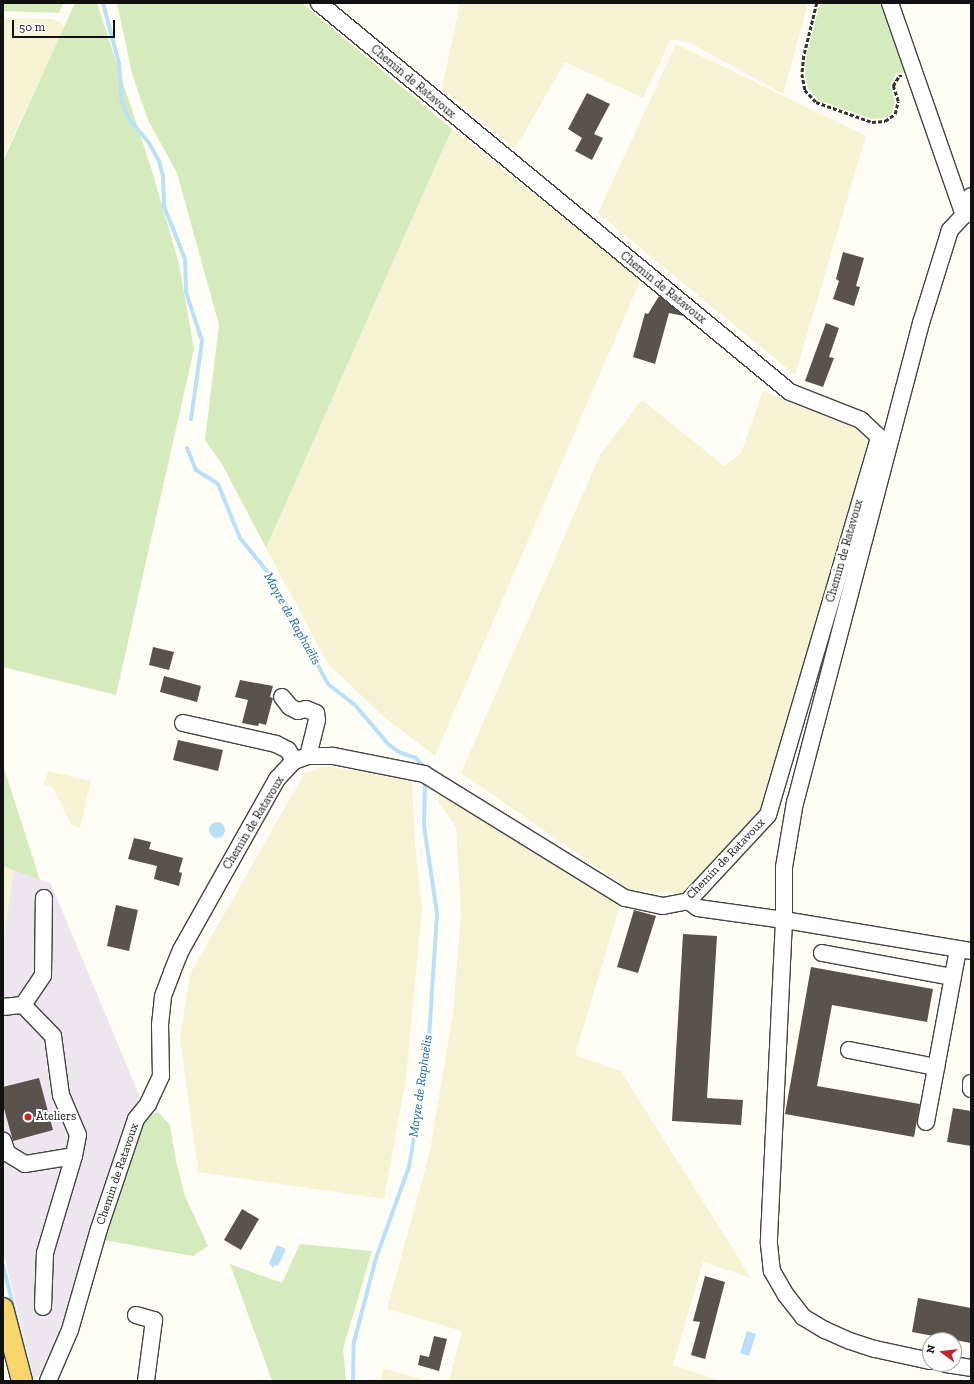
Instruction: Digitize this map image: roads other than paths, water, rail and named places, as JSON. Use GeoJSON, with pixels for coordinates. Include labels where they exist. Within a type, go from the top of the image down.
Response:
{"type":"FeatureCollection","features":[{"type":"Feature","properties":{"kind":"main road"},"geometry":{"type":"LineString","coordinates":[[3,1308],[22,1381]]}},
{"type":"Feature","properties":{"kind":"street","name":"Chemin de Ratavoux"},"geometry":{"type":"LineString","coordinates":[[48,1381],[70,1330],[99,1229],[136,1119],[148,1104],[160,1076],[160,1025],[163,996],[180,950],[278,779],[301,758],[334,756],[424,774],[625,898],[663,906],[688,901],[768,815],[879,437],[861,420],[790,392],[319,3]]}},
{"type":"Feature","properties":{"kind":"street"},"geometry":{"type":"LineString","coordinates":[[890,3],[913,73],[968,214]]}},
{"type":"Feature","properties":{"kind":"street"},"geometry":{"type":"LineString","coordinates":[[922,1359],[875,1349],[850,1341],[825,1330],[803,1317],[786,1295],[772,1271],[769,1244],[784,920],[784,866],[794,802],[921,323],[950,230],[968,214],[971,196]]}},
{"type":"Feature","properties":{"kind":"street"},"geometry":{"type":"LineString","coordinates":[[183,723],[276,744],[301,758],[317,720],[316,713],[306,709],[298,711],[290,707],[282,697]]}},
{"type":"Feature","properties":{"kind":"street"},"geometry":{"type":"LineString","coordinates":[[3,1007],[23,1005],[43,976],[44,898]]}},
{"type":"Feature","properties":{"kind":"street"},"geometry":{"type":"LineString","coordinates":[[688,901],[698,908],[784,920],[965,950],[953,977],[926,1122]]}},
{"type":"Feature","properties":{"kind":"street"},"geometry":{"type":"LineString","coordinates":[[822,953],[953,977]]}},
{"type":"Feature","properties":{"kind":"street"},"geometry":{"type":"LineString","coordinates":[[23,1005],[54,1036],[61,1095],[78,1135],[74,1156],[45,1253],[43,1307]]}},
{"type":"Feature","properties":{"kind":"street"},"geometry":{"type":"LineString","coordinates":[[849,1050],[936,1067]]}},
{"type":"Feature","properties":{"kind":"street"},"geometry":{"type":"LineString","coordinates":[[971,1083],[971,1089]]}},
{"type":"Feature","properties":{"kind":"street"},"geometry":{"type":"LineString","coordinates":[[3,1141],[7,1153],[25,1164],[74,1156]]}},
{"type":"Feature","properties":{"kind":"street"},"geometry":{"type":"LineString","coordinates":[[136,1315],[154,1320],[146,1381]]}},
{"type":"Feature","properties":{"kind":"water"},"geometry":{"type":"Polygon","coordinates":[[[214,822],[220,822],[225,827],[223,836],[220,838],[214,838],[209,833],[209,827],[214,822]]]}},
{"type":"Feature","properties":{"kind":"water"},"geometry":{"type":"Polygon","coordinates":[[[277,1245],[286,1249],[278,1266],[275,1265],[273,1268],[269,1263],[277,1245]]]}},
{"type":"Feature","properties":{"kind":"water"},"geometry":{"type":"Polygon","coordinates":[[[747,1331],[756,1334],[749,1356],[740,1353],[747,1331]]]}},
{"type":"Feature","properties":{"kind":"waterway","name":"Mayre de Raphaëlis"},"geometry":{"type":"LineString","coordinates":[[103,3],[119,63],[122,102],[129,119],[149,143],[159,161],[163,176],[164,206],[185,259],[186,292],[202,341],[191,419]]}},
{"type":"Feature","properties":{"kind":"waterway","name":"Mayre de Raphaëlis"},"geometry":{"type":"LineString","coordinates":[[187,448],[196,470],[218,484],[240,538],[270,575],[328,684],[355,705],[389,745],[401,753],[416,758],[426,769]]}},
{"type":"Feature","properties":{"kind":"waterway","name":"Mayre de Raphaëlis"},"geometry":{"type":"LineString","coordinates":[[353,1381],[354,1342],[376,1258],[409,1167],[428,1053],[437,913],[424,826],[425,783]]}},
{"type":"Feature","properties":{"kind":"waterway"},"geometry":{"type":"LineString","coordinates":[[3,1265],[32,1381]]}},
{"type":"Feature","properties":{"kind":"place","name":"Ateliers"},"geometry":{"type":"Point","coordinates":[28,1117]}}]}
